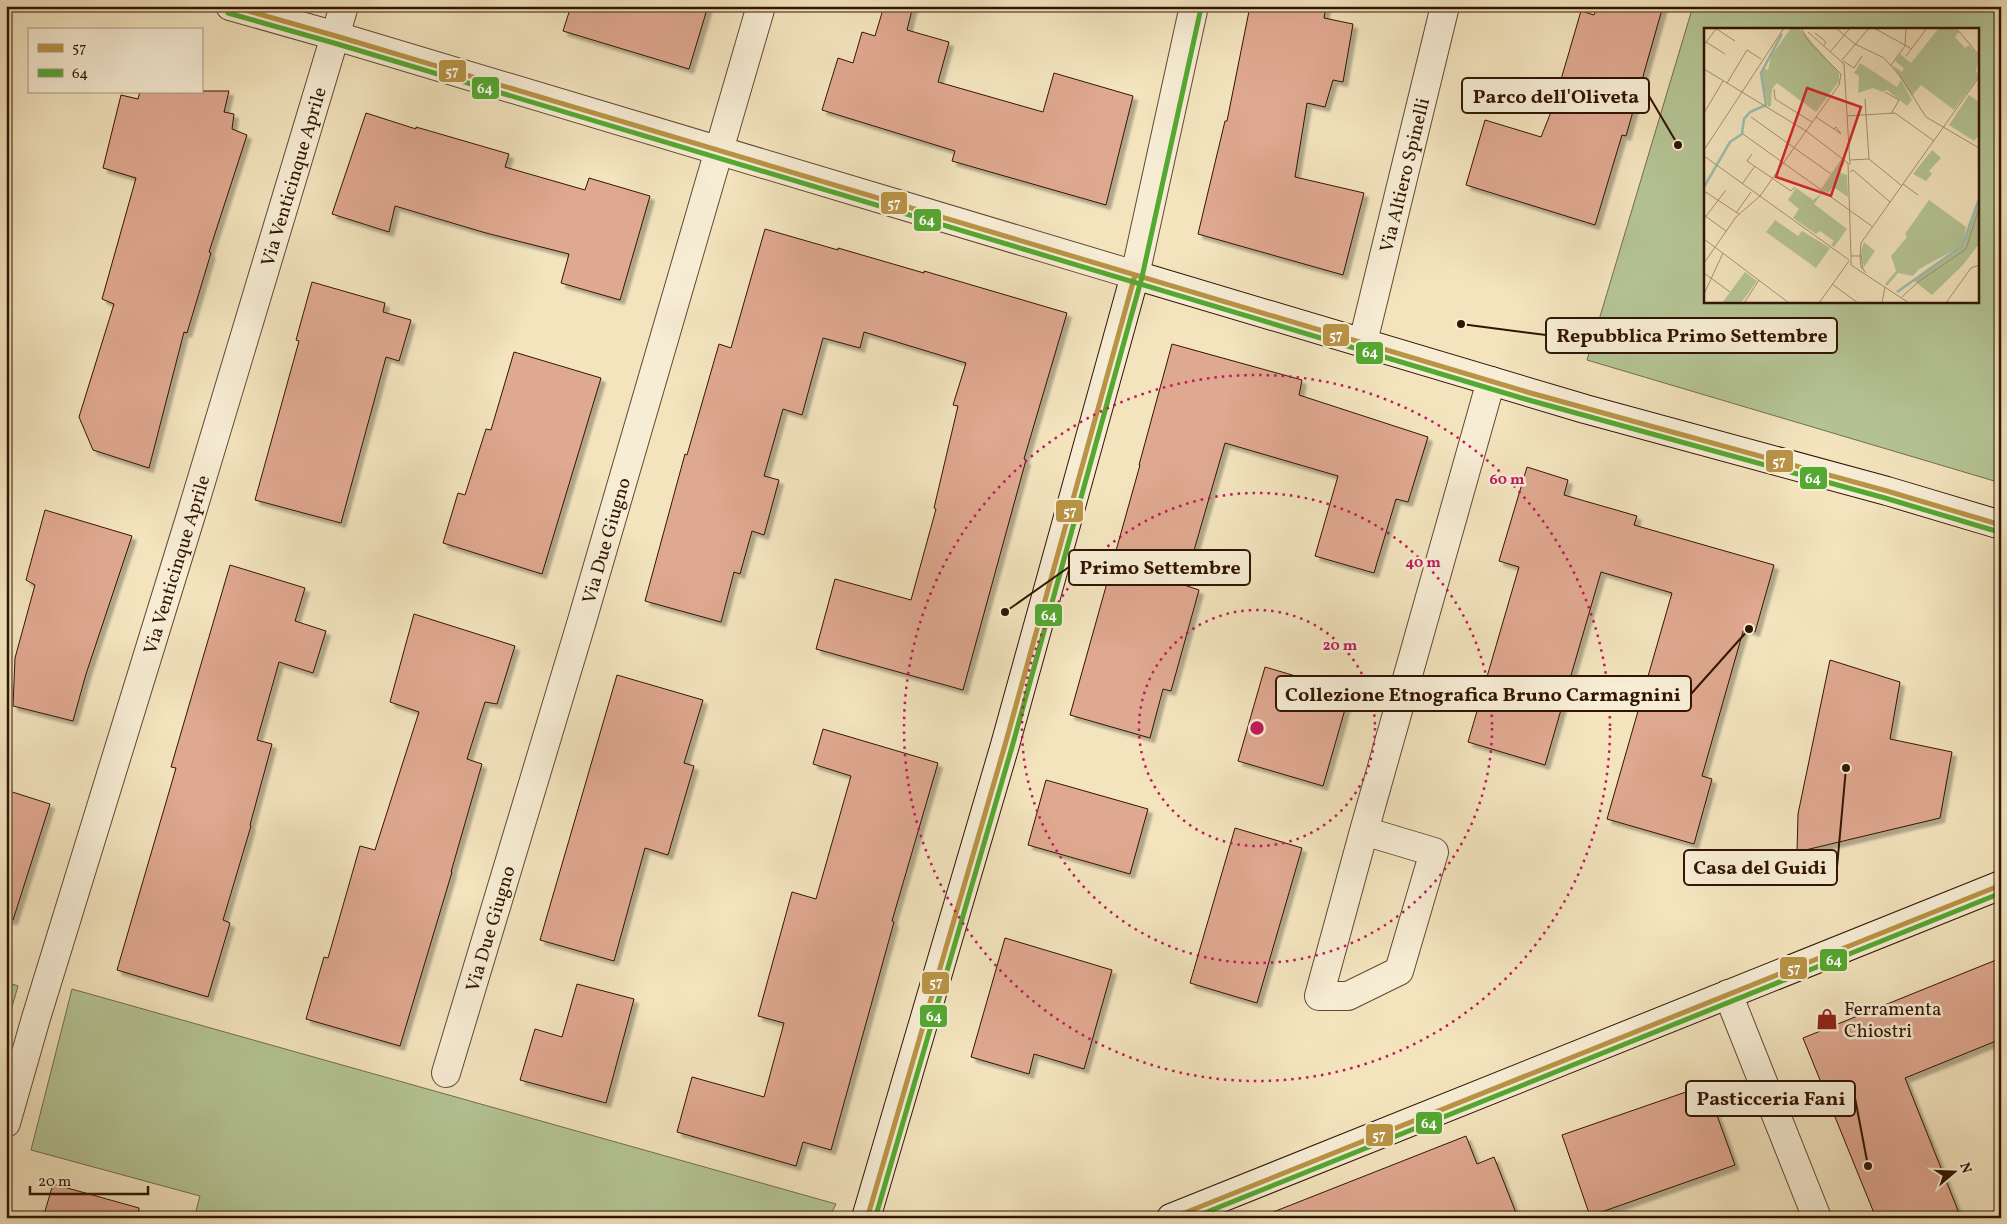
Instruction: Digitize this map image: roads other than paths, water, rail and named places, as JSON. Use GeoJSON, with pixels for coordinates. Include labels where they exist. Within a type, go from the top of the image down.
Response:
{"type":"FeatureCollection","features":[{"type":"Feature","properties":{"kind":"street"},"geometry":{"type":"LineString","coordinates":[[230,6],[336,36],[1492,382],[1887,491],[2001,525]]}},
{"type":"Feature","properties":{"kind":"street","name":"Via Venticinque Aprile"},"geometry":{"type":"LineString","coordinates":[[6,1123],[36,1018],[185,534],[344,6]]}},
{"type":"Feature","properties":{"kind":"street","name":"Via Due Giugno"},"geometry":{"type":"LineString","coordinates":[[446,1073],[581,624],[761,6]]}},
{"type":"Feature","properties":{"kind":"street"},"geometry":{"type":"LineString","coordinates":[[868,1216],[1005,745],[1135,275],[1194,6]]}},
{"type":"Feature","properties":{"kind":"street","name":"Via Altiero Spinelli"},"geometry":{"type":"LineString","coordinates":[[1363,342],[1445,6]]}},
{"type":"Feature","properties":{"kind":"street"},"geometry":{"type":"LineString","coordinates":[[1364,831],[1434,852],[1399,971],[1348,996],[1319,996],[1364,831],[1492,382]]}},
{"type":"Feature","properties":{"kind":"street"},"geometry":{"type":"LineString","coordinates":[[1171,1218],[2001,885]]}},
{"type":"Feature","properties":{"kind":"street"},"geometry":{"type":"LineString","coordinates":[[1728,994],[1817,1218]]}},
{"type":"Feature","properties":{"kind":"place","name":"Parco dell'Oliveta"},"geometry":{"type":"Point","coordinates":[1678,145]}},
{"type":"Feature","properties":{"kind":"place","name":"Repubblica Primo Settembre"},"geometry":{"type":"Point","coordinates":[1461,324]}},
{"type":"Feature","properties":{"kind":"place","name":"Primo Settembre"},"geometry":{"type":"Point","coordinates":[1005,612]}},
{"type":"Feature","properties":{"kind":"place","name":"Collezione Etnografica Bruno Carmagnini"},"geometry":{"type":"Point","coordinates":[1749,629]}},
{"type":"Feature","properties":{"kind":"place","name":"Casa del Guidi"},"geometry":{"type":"Point","coordinates":[1846,768]}},
{"type":"Feature","properties":{"kind":"place","name":"Ferramenta Chiostri"},"geometry":{"type":"Point","coordinates":[1827,1019]}},
{"type":"Feature","properties":{"kind":"place","name":"Pasticceria Fani"},"geometry":{"type":"Point","coordinates":[1868,1166]}}]}
